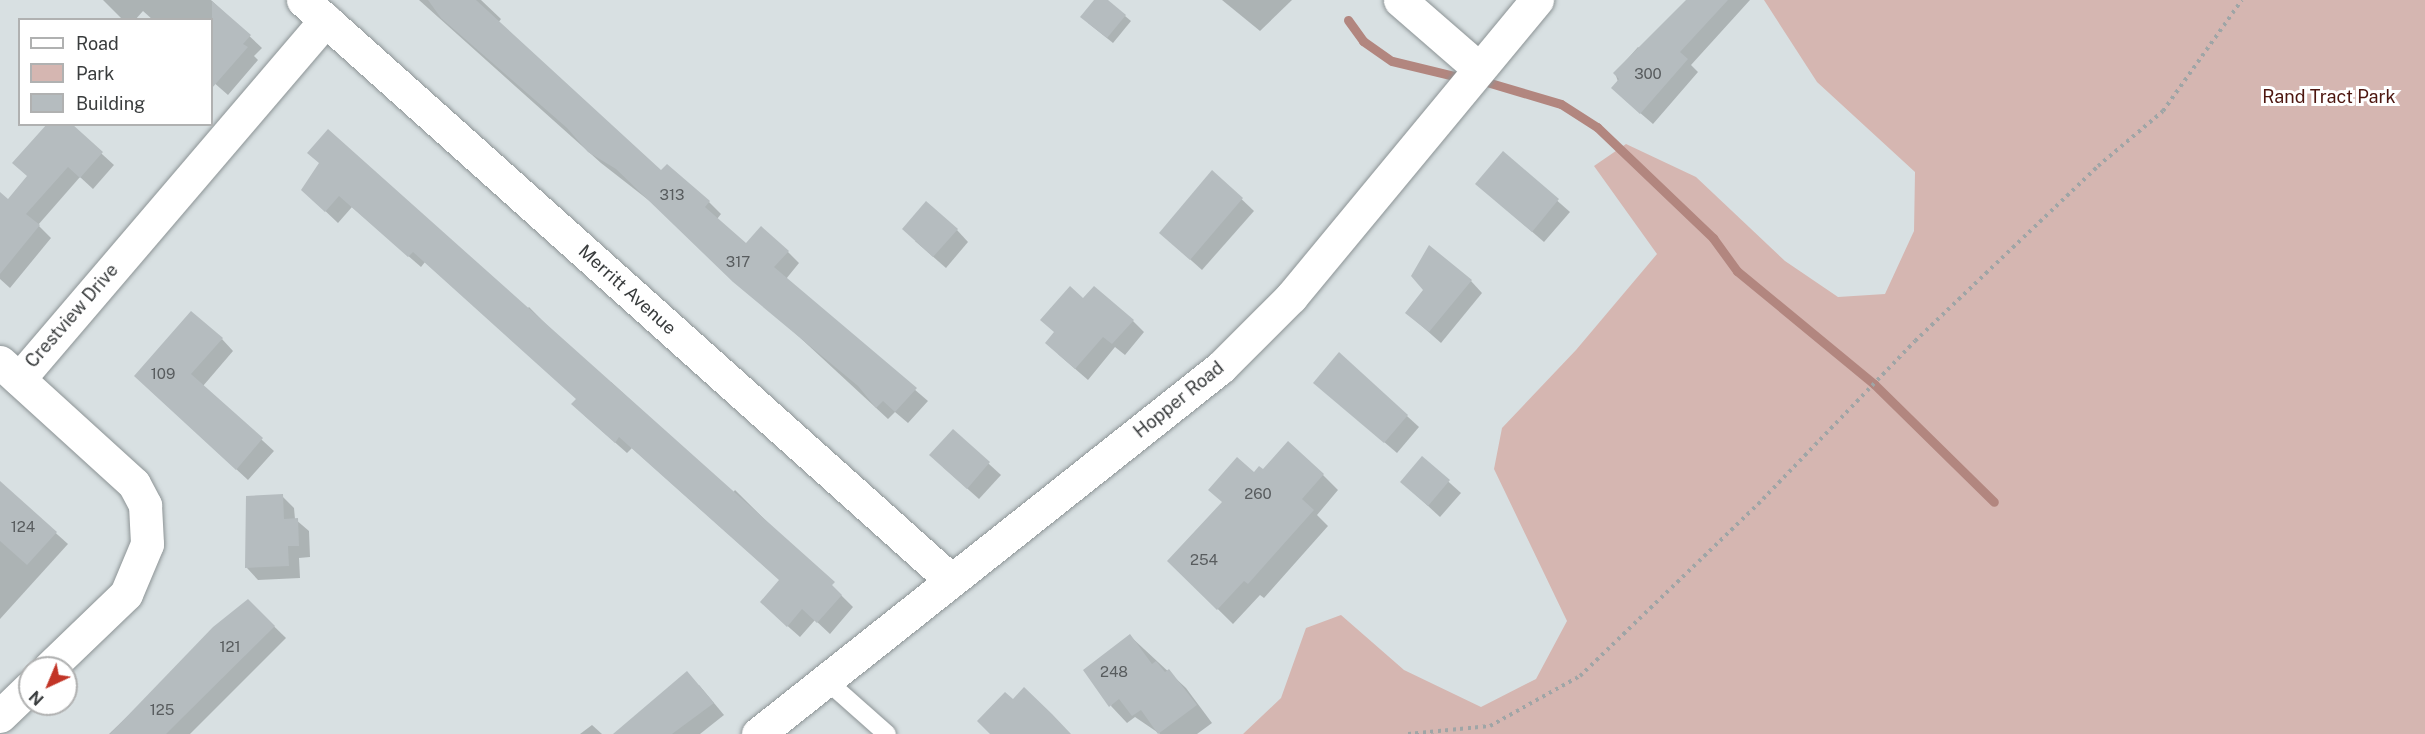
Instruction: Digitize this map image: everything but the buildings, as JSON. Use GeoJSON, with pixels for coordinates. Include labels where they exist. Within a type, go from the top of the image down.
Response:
{"type":"FeatureCollection","features":[{"type":"Feature","properties":{"kind":"street"},"geometry":{"type":"LineString","coordinates":[[1400,0],[1477,67]]}},
{"type":"Feature","properties":{"kind":"street","name":"Hopper Road"},"geometry":{"type":"LineString","coordinates":[[758,734],[1221,367],[1291,297],[1477,67],[1537,0]]}},
{"type":"Feature","properties":{"kind":"street","name":"Crestview Drive"},"geometry":{"type":"LineString","coordinates":[[61,656],[126,594],[147,544],[145,505],[134,484],[9,370],[315,10]]}},
{"type":"Feature","properties":{"kind":"street","name":"Merritt Avenue"},"geometry":{"type":"LineString","coordinates":[[315,10],[951,580]]}},
{"type":"Feature","properties":{"kind":"street"},"geometry":{"type":"LineString","coordinates":[[0,716],[18,699]]}},
{"type":"Feature","properties":{"kind":"lane"},"geometry":{"type":"LineString","coordinates":[[827,681],[887,734]]}},
{"type":"Feature","properties":{"kind":"path"},"geometry":{"type":"LineString","coordinates":[[1408,734],[1490,726],[1580,676],[1763,499],[1915,340],[2098,166],[2163,111],[2242,0]]}},
{"type":"Feature","properties":{"kind":"green space","name":"Rand Tract Park"},"geometry":{"type":"Polygon","coordinates":[[[1764,0],[2425,0],[2425,734],[1243,734],[1281,698],[1306,628],[1341,615],[1404,670],[1481,707],[1536,679],[1567,621],[1494,469],[1502,428],[1576,350],[1657,254],[1594,166],[1626,144],[1696,177],[1785,261],[1838,297],[1885,294],[1914,231],[1915,172],[1817,82],[1764,0]]]}},
{"type":"Feature","properties":{"kind":"waterway"},"geometry":{"type":"LineString","coordinates":[[1348,20],[1363,41],[1392,61],[1463,78]]}},
{"type":"Feature","properties":{"kind":"waterway"},"geometry":{"type":"LineString","coordinates":[[1480,80],[1561,104],[1597,127],[1713,238],[1737,271],[1874,384],[1994,502]]}}]}
